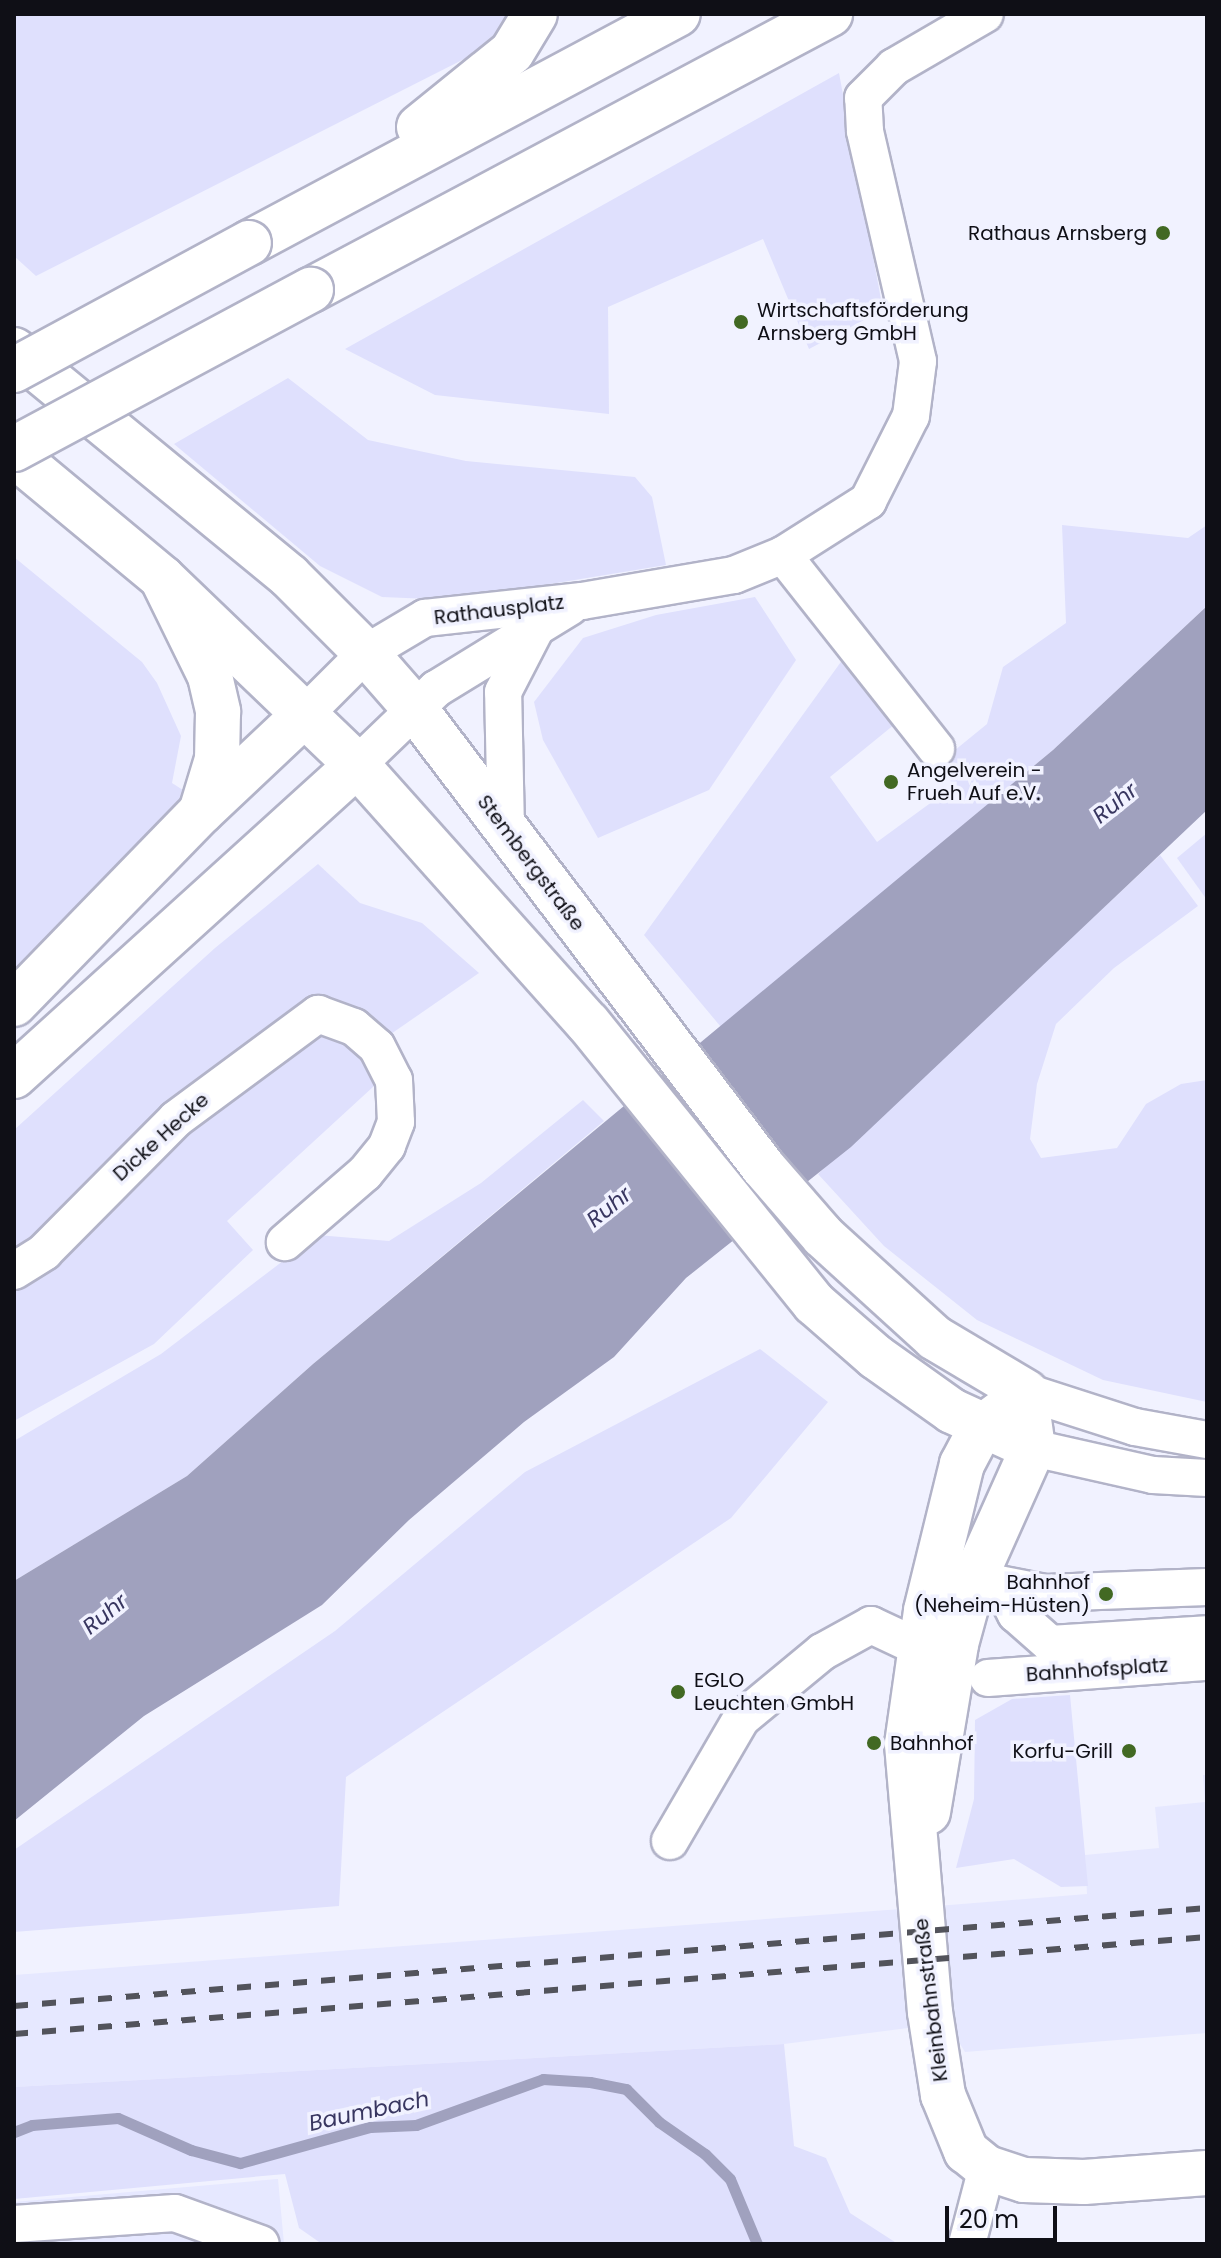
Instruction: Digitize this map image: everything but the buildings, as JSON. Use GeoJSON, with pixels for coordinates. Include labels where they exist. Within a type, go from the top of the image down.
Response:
{"type":"FeatureCollection","features":[{"type":"Feature","properties":{"kind":"main road"},"geometry":{"type":"LineString","coordinates":[[258,238],[463,96],[512,52],[535,14]]}},
{"type":"Feature","properties":{"kind":"main road"},"geometry":{"type":"LineString","coordinates":[[14,370],[678,14]]}},
{"type":"Feature","properties":{"kind":"main road"},"geometry":{"type":"LineString","coordinates":[[830,14],[14,452],[162,578],[357,765],[608,1049],[814,1303],[876,1357],[967,1419],[1033,1448]]}},
{"type":"Feature","properties":{"kind":"main road","name":"Stembergstraße"},"geometry":{"type":"LineString","coordinates":[[14,350],[277,565],[366,653],[415,709],[763,1167],[847,1263],[935,1338],[1010,1384]]}},
{"type":"Feature","properties":{"kind":"main road"},"geometry":{"type":"LineString","coordinates":[[162,578],[210,676],[218,712],[217,759],[201,812]]}},
{"type":"Feature","properties":{"kind":"main road"},"geometry":{"type":"LineString","coordinates":[[14,1004],[201,812],[306,713]]}},
{"type":"Feature","properties":{"kind":"main road"},"geometry":{"type":"LineString","coordinates":[[14,1076],[357,765]]}},
{"type":"Feature","properties":{"kind":"main road"},"geometry":{"type":"LineString","coordinates":[[967,1419],[1010,1384],[1033,1448]]}},
{"type":"Feature","properties":{"kind":"main road","name":"Kleinbahnstraße"},"geometry":{"type":"LineString","coordinates":[[967,1419],[962,1464],[971,1581],[920,1648],[907,1744],[918,1882],[943,2095],[966,2151],[987,2168]]}},
{"type":"Feature","properties":{"kind":"main road","name":"Kleinbahnstraße"},"geometry":{"type":"LineString","coordinates":[[918,1882],[956,1644],[971,1581],[1033,1448]]}},
{"type":"Feature","properties":{"kind":"main road"},"geometry":{"type":"LineString","coordinates":[[987,2168],[1024,2180],[1084,2182],[1207,2173]]}},
{"type":"Feature","properties":{"kind":"street","name":"Rathausplatz"},"geometry":{"type":"LineString","coordinates":[[306,713],[366,653],[425,618],[582,601],[734,575],[783,555],[868,501],[911,416],[918,361],[865,131],[863,98],[894,67],[985,14]]}},
{"type":"Feature","properties":{"kind":"street"},"geometry":{"type":"LineString","coordinates":[[783,555],[936,749]]}},
{"type":"Feature","properties":{"kind":"street","name":"Rathausplatz"},"geometry":{"type":"LineString","coordinates":[[357,765],[415,709],[463,669],[582,601]]}},
{"type":"Feature","properties":{"kind":"street","name":"Rathausplatz"},"geometry":{"type":"LineString","coordinates":[[506,830],[503,692],[519,652],[540,623]]}},
{"type":"Feature","properties":{"kind":"street","name":"Dicke Hecke"},"geometry":{"type":"LineString","coordinates":[[14,1271],[44,1252],[176,1119],[318,1014],[354,1027],[377,1047],[394,1080],[396,1122],[387,1146],[365,1173],[285,1242]]}},
{"type":"Feature","properties":{"kind":"street"},"geometry":{"type":"LineString","coordinates":[[1010,1384],[1124,1424],[1207,1440]]}},
{"type":"Feature","properties":{"kind":"street"},"geometry":{"type":"LineString","coordinates":[[1033,1448],[1153,1475],[1207,1478]]}},
{"type":"Feature","properties":{"kind":"street"},"geometry":{"type":"LineString","coordinates":[[971,1581],[1106,1594],[1207,1587]]}},
{"type":"Feature","properties":{"kind":"street"},"geometry":{"type":"LineString","coordinates":[[971,1581],[1050,1644],[1207,1634]]}},
{"type":"Feature","properties":{"kind":"street"},"geometry":{"type":"LineString","coordinates":[[670,1841],[741,1719],[822,1652],[871,1625],[920,1648]]}},
{"type":"Feature","properties":{"kind":"street","name":"Bahnhofsplatz"},"geometry":{"type":"LineString","coordinates":[[988,1678],[1207,1662]]}},
{"type":"Feature","properties":{"kind":"street"},"geometry":{"type":"LineString","coordinates":[[967,2244],[987,2168]]}},
{"type":"Feature","properties":{"kind":"street"},"geometry":{"type":"LineString","coordinates":[[14,2224],[175,2213],[261,2244]]}},
{"type":"Feature","properties":{"kind":"shaded area"},"geometry":{"type":"Polygon","coordinates":[[[14,14],[553,14],[36,276],[14,256],[14,14]]]}},
{"type":"Feature","properties":{"kind":"shaded area"},"geometry":{"type":"Polygon","coordinates":[[[839,73],[883,310],[809,349],[763,239],[608,307],[609,414],[435,395],[345,349],[839,73]]]}},
{"type":"Feature","properties":{"kind":"shaded area"},"geometry":{"type":"Polygon","coordinates":[[[288,378],[368,440],[466,461],[635,477],[652,497],[666,565],[454,600],[382,597],[320,566],[174,444],[288,378]]]}},
{"type":"Feature","properties":{"kind":"shaded area"},"geometry":{"type":"Polygon","coordinates":[[[1062,525],[1188,538],[1207,525],[1207,606],[1053,750],[721,1027],[644,935],[843,659],[895,724],[830,777],[877,842],[951,788],[949,755],[987,724],[1003,667],[1066,623],[1062,525]]]}},
{"type":"Feature","properties":{"kind":"shaded area"},"geometry":{"type":"Polygon","coordinates":[[[14,557],[142,662],[157,683],[181,736],[172,783],[186,792],[171,819],[14,978],[14,557]]]}},
{"type":"Feature","properties":{"kind":"shaded area"},"geometry":{"type":"Polygon","coordinates":[[[755,597],[796,660],[709,790],[598,838],[543,740],[534,702],[583,638],[656,615],[755,597]]]}},
{"type":"Feature","properties":{"kind":"shaded area"},"geometry":{"type":"Polygon","coordinates":[[[1207,833],[1207,900],[1177,858],[1207,833]]]}},
{"type":"Feature","properties":{"kind":"shaded area"},"geometry":{"type":"Polygon","coordinates":[[[1160,855],[1198,906],[1114,968],[1056,1024],[1037,1084],[1030,1139],[1041,1158],[1117,1148],[1146,1104],[1181,1084],[1207,1080],[1207,1402],[1103,1380],[977,1320],[884,1246],[818,1174],[1160,855]]]}},
{"type":"Feature","properties":{"kind":"shaded area"},"geometry":{"type":"Polygon","coordinates":[[[318,864],[360,903],[422,923],[479,973],[375,1045],[386,1075],[227,1221],[253,1250],[154,1344],[14,1421],[14,1130],[215,948],[318,864]]]}},
{"type":"Feature","properties":{"kind":"shaded area"},"geometry":{"type":"Polygon","coordinates":[[[583,1100],[604,1121],[313,1364],[187,1476],[14,1581],[14,1441],[161,1354],[317,1235],[389,1241],[481,1183],[583,1100]]]}},
{"type":"Feature","properties":{"kind":"shaded area"},"geometry":{"type":"Polygon","coordinates":[[[760,1349],[828,1402],[731,1518],[346,1777],[339,1906],[14,1932],[14,1850],[335,1631],[525,1472],[760,1349]]]}},
{"type":"Feature","properties":{"kind":"shaded area"},"geometry":{"type":"Polygon","coordinates":[[[1070,1695],[1088,1886],[1061,1887],[1014,1859],[956,1868],[974,1799],[975,1720],[1012,1699],[1070,1695]]]}},
{"type":"Feature","properties":{"kind":"shaded area"},"geometry":{"type":"Polygon","coordinates":[[[1203,1775],[1207,1775],[1207,2033],[965,2052],[954,2034],[937,1906],[1087,1894],[1085,1855],[1159,1848],[1155,1807],[1205,1802],[1203,1775]]]}},
{"type":"Feature","properties":{"kind":"shaded area"},"geometry":{"type":"Polygon","coordinates":[[[901,1909],[908,2028],[784,2044],[14,2087],[14,1975],[901,1909]]]}},
{"type":"Feature","properties":{"kind":"shaded area"},"geometry":{"type":"Polygon","coordinates":[[[784,2044],[794,2146],[826,2158],[850,2213],[898,2244],[322,2244],[299,2228],[285,2174],[14,2199],[14,2087],[784,2044]]]}},
{"type":"Feature","properties":{"kind":"shaded area"},"geometry":{"type":"Polygon","coordinates":[[[278,2179],[284,2244],[14,2244],[14,2202],[278,2179]]]}},
{"type":"Feature","properties":{"kind":"water","name":"Ruhr"},"geometry":{"type":"Polygon","coordinates":[[[1207,606],[1207,810],[851,1147],[686,1278],[614,1357],[524,1422],[409,1520],[322,1605],[144,1716],[14,1821],[14,1581],[187,1476],[313,1364],[1053,750],[1207,606]]]}},
{"type":"Feature","properties":{"kind":"waterway","name":"Baumbach"},"geometry":{"type":"LineString","coordinates":[[14,2132],[32,2125],[118,2118],[191,2150],[240,2163],[370,2127],[416,2125],[543,2079],[590,2082],[626,2089],[659,2122],[705,2154],[730,2179],[757,2244]]}},
{"type":"Feature","properties":{"kind":"railway"},"geometry":{"type":"LineString","coordinates":[[14,2006],[1207,1908]]}},
{"type":"Feature","properties":{"kind":"railway"},"geometry":{"type":"LineString","coordinates":[[14,2034],[1207,1937]]}},
{"type":"Feature","properties":{"kind":"place","name":"Rathaus Arnsberg"},"geometry":{"type":"Point","coordinates":[1163,233]}},
{"type":"Feature","properties":{"kind":"place","name":"Wirtschaftsförderung Arnsberg GmbH"},"geometry":{"type":"Point","coordinates":[741,322]}},
{"type":"Feature","properties":{"kind":"place","name":"Angelverein - Frueh Auf e.V."},"geometry":{"type":"Point","coordinates":[891,782]}},
{"type":"Feature","properties":{"kind":"place","name":"Bahnhof (Neheim-Hüsten)"},"geometry":{"type":"Point","coordinates":[1106,1594]}},
{"type":"Feature","properties":{"kind":"place","name":"EGLO Leuchten GmbH"},"geometry":{"type":"Point","coordinates":[678,1692]}},
{"type":"Feature","properties":{"kind":"place","name":"Bahnhof"},"geometry":{"type":"Point","coordinates":[874,1743]}},
{"type":"Feature","properties":{"kind":"place","name":"Korfu-Grill"},"geometry":{"type":"Point","coordinates":[1129,1751]}}]}
